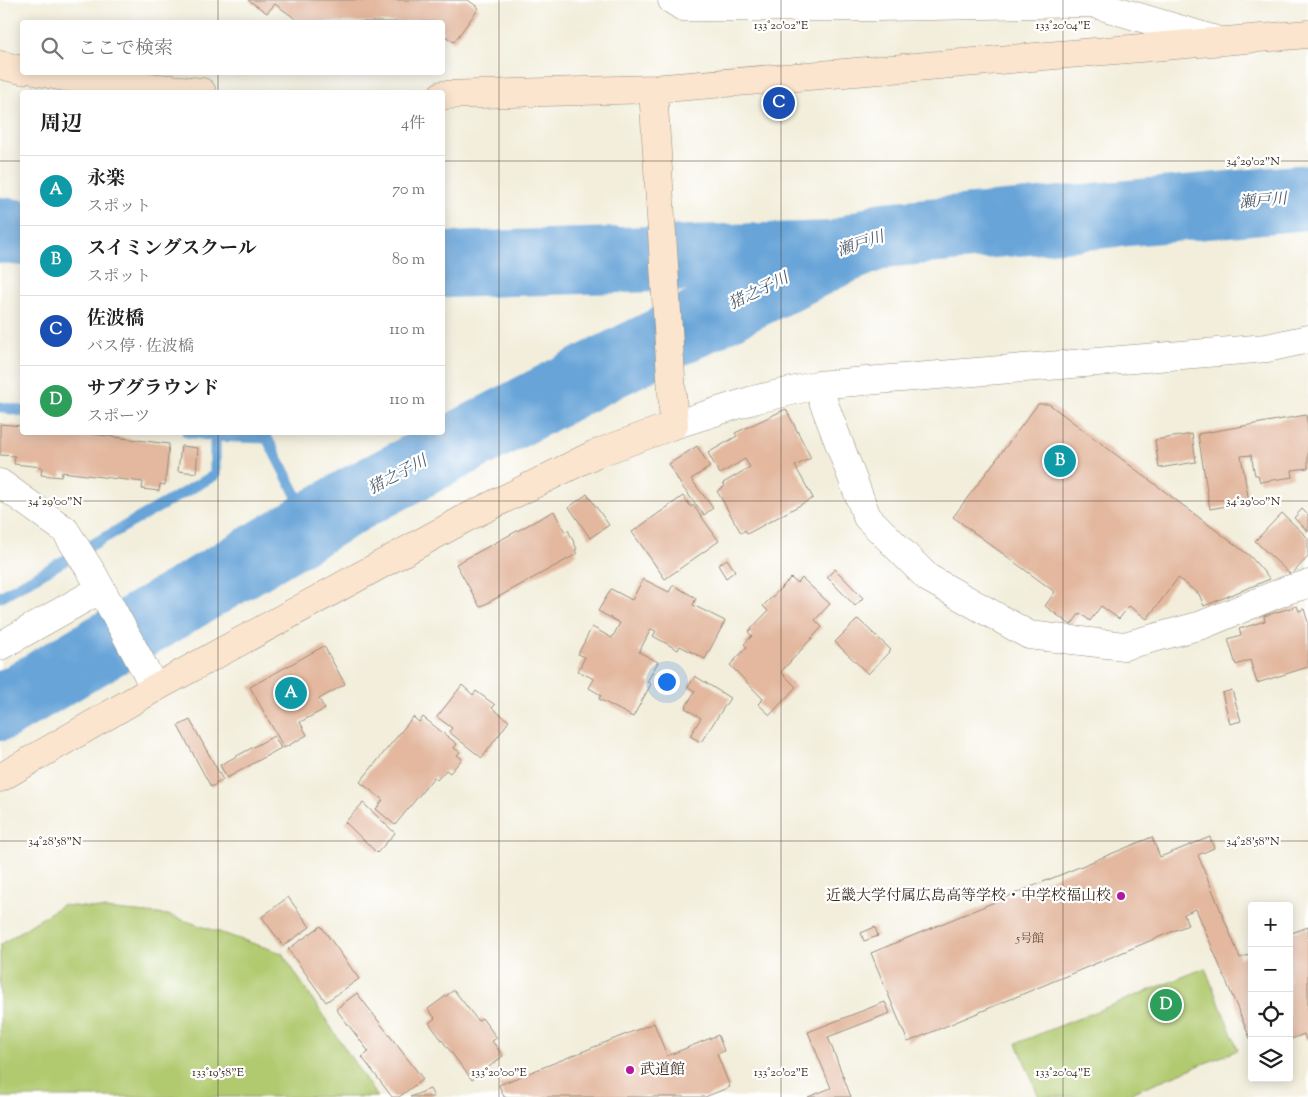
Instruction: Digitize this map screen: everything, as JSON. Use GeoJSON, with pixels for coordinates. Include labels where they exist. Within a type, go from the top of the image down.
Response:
{"type":"FeatureCollection","features":[{"type":"Feature","properties":{"kind":"street"},"geometry":{"type":"LineString","coordinates":[[672,0],[683,6],[1092,4],[1223,43]]}},
{"type":"Feature","properties":{"kind":"street"},"geometry":{"type":"LineString","coordinates":[[445,95],[653,88],[1223,43],[1308,34]]}},
{"type":"Feature","properties":{"kind":"street"},"geometry":{"type":"LineString","coordinates":[[0,66],[20,70]]}},
{"type":"Feature","properties":{"kind":"street"},"geometry":{"type":"LineString","coordinates":[[54,75],[85,81],[181,90]]}},
{"type":"Feature","properties":{"kind":"street"},"geometry":{"type":"LineString","coordinates":[[653,88],[673,414]]}},
{"type":"Feature","properties":{"kind":"street"},"geometry":{"type":"LineString","coordinates":[[0,778],[149,677],[673,414],[753,400],[817,385],[1267,348],[1308,339]]}},
{"type":"Feature","properties":{"kind":"street"},"geometry":{"type":"LineString","coordinates":[[817,385],[867,517],[928,578],[1030,634],[1124,646],[1202,625],[1287,590],[1308,584]]}},
{"type":"Feature","properties":{"kind":"street"},"geometry":{"type":"LineString","coordinates":[[0,483],[65,530],[101,588],[149,677]]}},
{"type":"Feature","properties":{"kind":"street"},"geometry":{"type":"LineString","coordinates":[[0,646],[101,588]]}},
{"type":"Feature","properties":{"kind":"green space"},"geometry":{"type":"Polygon","coordinates":[[[62,905],[168,915],[282,953],[377,1097],[0,1097],[0,945],[62,905]]]}},
{"type":"Feature","properties":{"kind":"green space"},"geometry":{"type":"Polygon","coordinates":[[[1205,968],[1238,1050],[1120,1097],[1039,1097],[1017,1043],[1205,968]]]}},
{"type":"Feature","properties":{"kind":"building"},"geometry":{"type":"Polygon","coordinates":[[[248,0],[468,0],[479,8],[454,42],[445,36],[445,20],[297,20],[275,4],[267,13],[248,0]]]}},
{"type":"Feature","properties":{"kind":"building"},"geometry":{"type":"Polygon","coordinates":[[[1038,404],[1049,404],[1250,556],[1270,579],[1204,606],[1199,594],[1178,578],[1147,619],[1129,606],[1119,619],[1101,606],[1090,621],[1080,613],[1071,625],[1045,606],[1055,592],[953,517],[1038,404]]]}},
{"type":"Feature","properties":{"kind":"building"},"geometry":{"type":"Polygon","coordinates":[[[786,409],[811,458],[795,466],[813,498],[747,534],[745,530],[741,533],[717,491],[725,486],[723,483],[750,467],[745,459],[720,474],[708,453],[737,436],[735,433],[786,409]]]}},
{"type":"Feature","properties":{"kind":"building"},"geometry":{"type":"Polygon","coordinates":[[[1306,415],[1308,426],[1308,468],[1292,470],[1293,477],[1260,482],[1258,475],[1255,475],[1251,455],[1241,456],[1249,502],[1210,509],[1198,434],[1306,415]]]}},
{"type":"Feature","properties":{"kind":"building"},"geometry":{"type":"Polygon","coordinates":[[[0,424],[20,426],[20,435],[99,435],[169,444],[165,485],[160,484],[159,491],[142,489],[143,482],[62,472],[61,477],[41,475],[42,467],[14,464],[15,456],[0,455],[0,424]]]}},
{"type":"Feature","properties":{"kind":"building"},"geometry":{"type":"Polygon","coordinates":[[[1192,434],[1196,462],[1159,468],[1155,440],[1192,434]]]}},
{"type":"Feature","properties":{"kind":"building"},"geometry":{"type":"Polygon","coordinates":[[[181,446],[198,448],[196,473],[178,471],[181,446]]]}},
{"type":"Feature","properties":{"kind":"building"},"geometry":{"type":"Polygon","coordinates":[[[697,446],[710,467],[691,479],[713,508],[704,515],[681,485],[669,464],[697,446]]]}},
{"type":"Feature","properties":{"kind":"building"},"geometry":{"type":"Polygon","coordinates":[[[587,494],[609,525],[590,538],[569,507],[587,494]]]}},
{"type":"Feature","properties":{"kind":"building"},"geometry":{"type":"Polygon","coordinates":[[[683,496],[691,507],[693,505],[719,541],[665,579],[632,532],[683,496]]]}},
{"type":"Feature","properties":{"kind":"building"},"geometry":{"type":"Polygon","coordinates":[[[1302,509],[1308,515],[1308,531],[1294,518],[1302,509]]]}},
{"type":"Feature","properties":{"kind":"building"},"geometry":{"type":"Polygon","coordinates":[[[554,511],[565,532],[568,530],[577,549],[575,550],[577,554],[480,607],[456,564],[554,511]]]}},
{"type":"Feature","properties":{"kind":"building"},"geometry":{"type":"Polygon","coordinates":[[[1282,513],[1308,538],[1308,557],[1291,575],[1255,541],[1282,513]]]}},
{"type":"Feature","properties":{"kind":"building"},"geometry":{"type":"Polygon","coordinates":[[[727,559],[735,571],[726,578],[718,565],[727,559]]]}},
{"type":"Feature","properties":{"kind":"building"},"geometry":{"type":"Polygon","coordinates":[[[835,569],[863,598],[855,606],[827,577],[835,569]]]}},
{"type":"Feature","properties":{"kind":"building"},"geometry":{"type":"Polygon","coordinates":[[[791,578],[797,583],[802,578],[830,604],[815,620],[822,627],[781,672],[796,687],[770,715],[758,704],[763,699],[730,665],[747,647],[744,644],[752,636],[748,632],[768,611],[763,606],[791,578]]]}},
{"type":"Feature","properties":{"kind":"building"},"geometry":{"type":"Polygon","coordinates":[[[643,579],[669,592],[673,585],[696,598],[693,605],[725,621],[705,659],[680,646],[678,650],[653,636],[656,631],[651,629],[639,652],[658,662],[647,682],[651,684],[633,717],[599,699],[601,695],[589,688],[594,679],[578,671],[585,657],[578,654],[592,627],[612,638],[620,623],[598,611],[611,589],[632,600],[643,579]]]}},
{"type":"Feature","properties":{"kind":"building"},"geometry":{"type":"Polygon","coordinates":[[[1297,606],[1299,611],[1304,609],[1308,622],[1308,667],[1257,683],[1250,660],[1236,665],[1228,639],[1241,635],[1239,629],[1265,621],[1264,616],[1297,606]]]}},
{"type":"Feature","properties":{"kind":"building"},"geometry":{"type":"Polygon","coordinates":[[[858,619],[891,650],[868,674],[835,642],[858,619]]]}},
{"type":"Feature","properties":{"kind":"building"},"geometry":{"type":"Polygon","coordinates":[[[324,646],[345,684],[319,699],[325,709],[300,722],[307,735],[284,748],[250,687],[324,646]]]}},
{"type":"Feature","properties":{"kind":"building"},"geometry":{"type":"Polygon","coordinates":[[[695,676],[730,698],[701,742],[690,736],[701,718],[685,708],[695,691],[688,687],[695,676]]]}},
{"type":"Feature","properties":{"kind":"building"},"geometry":{"type":"Polygon","coordinates":[[[462,685],[473,695],[476,691],[495,705],[492,708],[509,721],[482,758],[449,732],[452,728],[437,717],[462,685]]]}},
{"type":"Feature","properties":{"kind":"building"},"geometry":{"type":"Polygon","coordinates":[[[1232,690],[1241,721],[1230,724],[1222,693],[1232,690]]]}},
{"type":"Feature","properties":{"kind":"building"},"geometry":{"type":"Polygon","coordinates":[[[413,717],[419,722],[423,717],[457,744],[454,748],[460,752],[457,755],[462,759],[450,773],[446,770],[437,780],[434,777],[395,825],[376,809],[383,800],[360,782],[413,717]]]}},
{"type":"Feature","properties":{"kind":"building"},"geometry":{"type":"Polygon","coordinates":[[[190,720],[223,780],[211,787],[178,726],[190,720]]]}},
{"type":"Feature","properties":{"kind":"building"},"geometry":{"type":"Polygon","coordinates":[[[274,736],[281,748],[227,778],[220,765],[274,736]]]}},
{"type":"Feature","properties":{"kind":"building"},"geometry":{"type":"Polygon","coordinates":[[[363,803],[395,833],[377,853],[345,822],[363,803]]]}},
{"type":"Feature","properties":{"kind":"building"},"geometry":{"type":"Polygon","coordinates":[[[1152,837],[1160,857],[1210,837],[1214,848],[1198,855],[1240,958],[1248,955],[1248,1033],[1196,909],[1184,914],[1188,925],[908,1042],[871,953],[1152,837]]]}},
{"type":"Feature","properties":{"kind":"building"},"geometry":{"type":"Polygon","coordinates":[[[288,897],[310,927],[283,946],[262,917],[288,897]]]}},
{"type":"Feature","properties":{"kind":"building"},"geometry":{"type":"Polygon","coordinates":[[[321,926],[359,979],[326,1002],[288,949],[321,926]]]}},
{"type":"Feature","properties":{"kind":"building"},"geometry":{"type":"Polygon","coordinates":[[[875,927],[878,936],[864,941],[861,933],[875,927]]]}},
{"type":"Feature","properties":{"kind":"building"},"geometry":{"type":"Polygon","coordinates":[[[1308,927],[1308,1040],[1306,1040],[1304,1034],[1293,1038],[1293,933],[1308,927]]]}},
{"type":"Feature","properties":{"kind":"building"},"geometry":{"type":"Polygon","coordinates":[[[454,990],[478,1021],[482,1018],[497,1038],[492,1041],[503,1056],[472,1080],[429,1023],[435,1018],[428,1009],[454,990]]]}},
{"type":"Feature","properties":{"kind":"building"},"geometry":{"type":"Polygon","coordinates":[[[357,993],[423,1079],[399,1097],[392,1097],[362,1057],[369,1052],[336,1009],[357,993]]]}},
{"type":"Feature","properties":{"kind":"building"},"geometry":{"type":"Polygon","coordinates":[[[885,1002],[890,1013],[828,1037],[851,1097],[808,1097],[831,1088],[808,1032],[885,1002]]]}},
{"type":"Feature","properties":{"kind":"building","name":"武道館"},"geometry":{"type":"Polygon","coordinates":[[[654,1023],[667,1056],[718,1035],[724,1051],[717,1054],[730,1087],[705,1097],[504,1097],[499,1085],[654,1023]]]}},
{"type":"Feature","properties":{"kind":"building"},"geometry":{"type":"Polygon","coordinates":[[[430,1089],[434,1097],[410,1097],[430,1089]]]}},
{"type":"Feature","properties":{"kind":"waterway","name":"瀬戸川"},"geometry":{"type":"LineString","coordinates":[[445,265],[836,254],[883,235],[1308,197]]}},
{"type":"Feature","properties":{"kind":"waterway","name":"瀬戸川"},"geometry":{"type":"LineString","coordinates":[[0,230],[20,233]]}},
{"type":"Feature","properties":{"kind":"waterway","name":"猪之子川"},"geometry":{"type":"LineString","coordinates":[[0,708],[358,497],[590,376],[836,254]]}},
{"type":"Feature","properties":{"kind":"waterway"},"geometry":{"type":"LineString","coordinates":[[0,407],[20,411]]}},
{"type":"Feature","properties":{"kind":"waterway"},"geometry":{"type":"LineString","coordinates":[[208,435],[267,438],[311,524]]}},
{"type":"Feature","properties":{"kind":"waterway"},"geometry":{"type":"LineString","coordinates":[[0,597],[215,475],[215,436]]}},
{"type":"Feature","properties":{"kind":"place","name":"佐波橋"},"geometry":{"type":"Point","coordinates":[779,103]}},
{"type":"Feature","properties":{"kind":"place","name":"スイミングスクール"},"geometry":{"type":"Point","coordinates":[1060,461]}},
{"type":"Feature","properties":{"kind":"place","name":"永楽"},"geometry":{"type":"Point","coordinates":[291,693]}},
{"type":"Feature","properties":{"kind":"place","name":"近畿大学付属広島高等学校・中学校福山校"},"geometry":{"type":"Point","coordinates":[1121,896]}},
{"type":"Feature","properties":{"kind":"place","name":"サブグラウンド"},"geometry":{"type":"Point","coordinates":[1166,1005]}},
{"type":"Feature","properties":{"kind":"place","name":"武道館"},"geometry":{"type":"Point","coordinates":[630,1070]}}]}
